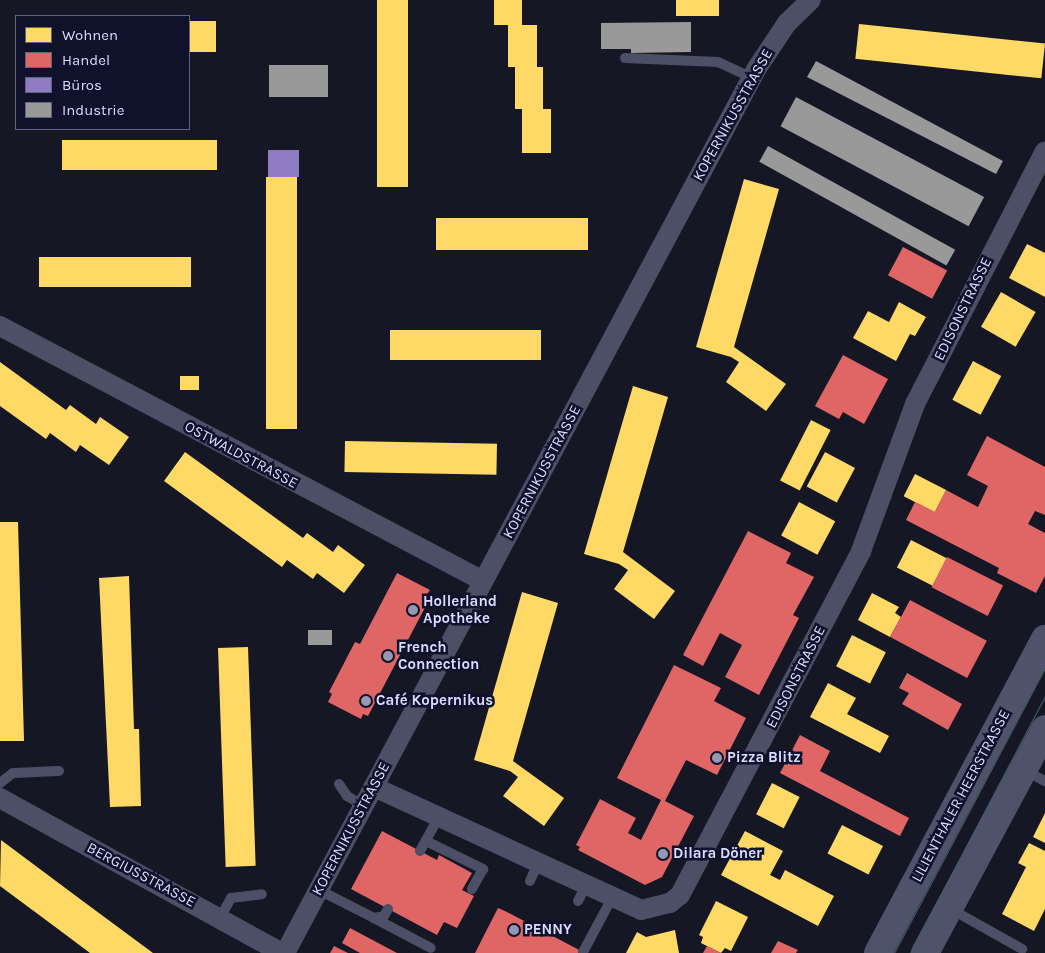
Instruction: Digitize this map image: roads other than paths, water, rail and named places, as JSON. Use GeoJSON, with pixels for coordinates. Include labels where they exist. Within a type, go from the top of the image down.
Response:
{"type":"FeatureCollection","features":[{"type":"Feature","properties":{"kind":"main road","name":"LILIENTHALER HEERSTRASSE"},"geometry":{"type":"LineString","coordinates":[[878,953],[1045,639]]}},
{"type":"Feature","properties":{"kind":"main road"},"geometry":{"type":"LineString","coordinates":[[925,953],[949,908],[1035,776],[1045,729]]}},
{"type":"Feature","properties":{"kind":"street","name":"KOPERNIKUSSTRASSE"},"geometry":{"type":"LineString","coordinates":[[283,953],[374,788],[752,78],[787,23],[811,0]]}},
{"type":"Feature","properties":{"kind":"street","name":"EDISONSTRASSE"},"geometry":{"type":"LineString","coordinates":[[374,788],[438,818],[534,872],[582,894],[612,898],[642,910],[658,907],[680,895],[692,876],[861,551],[915,404],[1045,151]]}},
{"type":"Feature","properties":{"kind":"street","name":"OSTWALDSTRASSE"},"geometry":{"type":"LineString","coordinates":[[0,326],[483,581]]}},
{"type":"Feature","properties":{"kind":"street","name":"BERGIUSSTRASSE"},"geometry":{"type":"LineString","coordinates":[[0,798],[283,953]]}},
{"type":"Feature","properties":{"kind":"lane"},"geometry":{"type":"LineString","coordinates":[[624,58],[718,62],[752,78]]}},
{"type":"Feature","properties":{"kind":"lane"},"geometry":{"type":"LineString","coordinates":[[0,783],[13,773],[59,771]]}},
{"type":"Feature","properties":{"kind":"lane"},"geometry":{"type":"LineString","coordinates":[[339,784],[347,796],[364,806]]}},
{"type":"Feature","properties":{"kind":"lane"},"geometry":{"type":"LineString","coordinates":[[420,851],[438,818]]}},
{"type":"Feature","properties":{"kind":"lane"},"geometry":{"type":"LineString","coordinates":[[426,841],[483,869],[472,889]]}},
{"type":"Feature","properties":{"kind":"lane"},"geometry":{"type":"LineString","coordinates":[[318,890],[431,948]]}},
{"type":"Feature","properties":{"kind":"lane"},"geometry":{"type":"LineString","coordinates":[[220,918],[231,898],[262,894]]}},
{"type":"Feature","properties":{"kind":"lane"},"geometry":{"type":"LineString","coordinates":[[583,952],[612,898]]}},
{"type":"Feature","properties":{"kind":"lane"},"geometry":{"type":"LineString","coordinates":[[949,908],[1022,949]]}},
{"type":"Feature","properties":{"kind":"lane"},"geometry":{"type":"LineString","coordinates":[[374,918],[384,916],[388,909]]}},
{"type":"Feature","properties":{"kind":"tram line"},"geometry":{"type":"LineString","coordinates":[[894,953],[1045,668]]}},
{"type":"Feature","properties":{"kind":"tram line"},"geometry":{"type":"LineString","coordinates":[[910,953],[1045,696]]}},
{"type":"Feature","properties":{"kind":"place","name":"Hollerland Apotheke"},"geometry":{"type":"Point","coordinates":[413,610]}},
{"type":"Feature","properties":{"kind":"place","name":"French Connection"},"geometry":{"type":"Point","coordinates":[388,656]}},
{"type":"Feature","properties":{"kind":"place","name":"Café Kopernikus"},"geometry":{"type":"Point","coordinates":[366,701]}},
{"type":"Feature","properties":{"kind":"place","name":"Pizza Blitz"},"geometry":{"type":"Point","coordinates":[717,758]}},
{"type":"Feature","properties":{"kind":"place","name":"Dilara Döner"},"geometry":{"type":"Point","coordinates":[663,854]}},
{"type":"Feature","properties":{"kind":"place","name":"PENNY"},"geometry":{"type":"Point","coordinates":[514,930]}}]}
